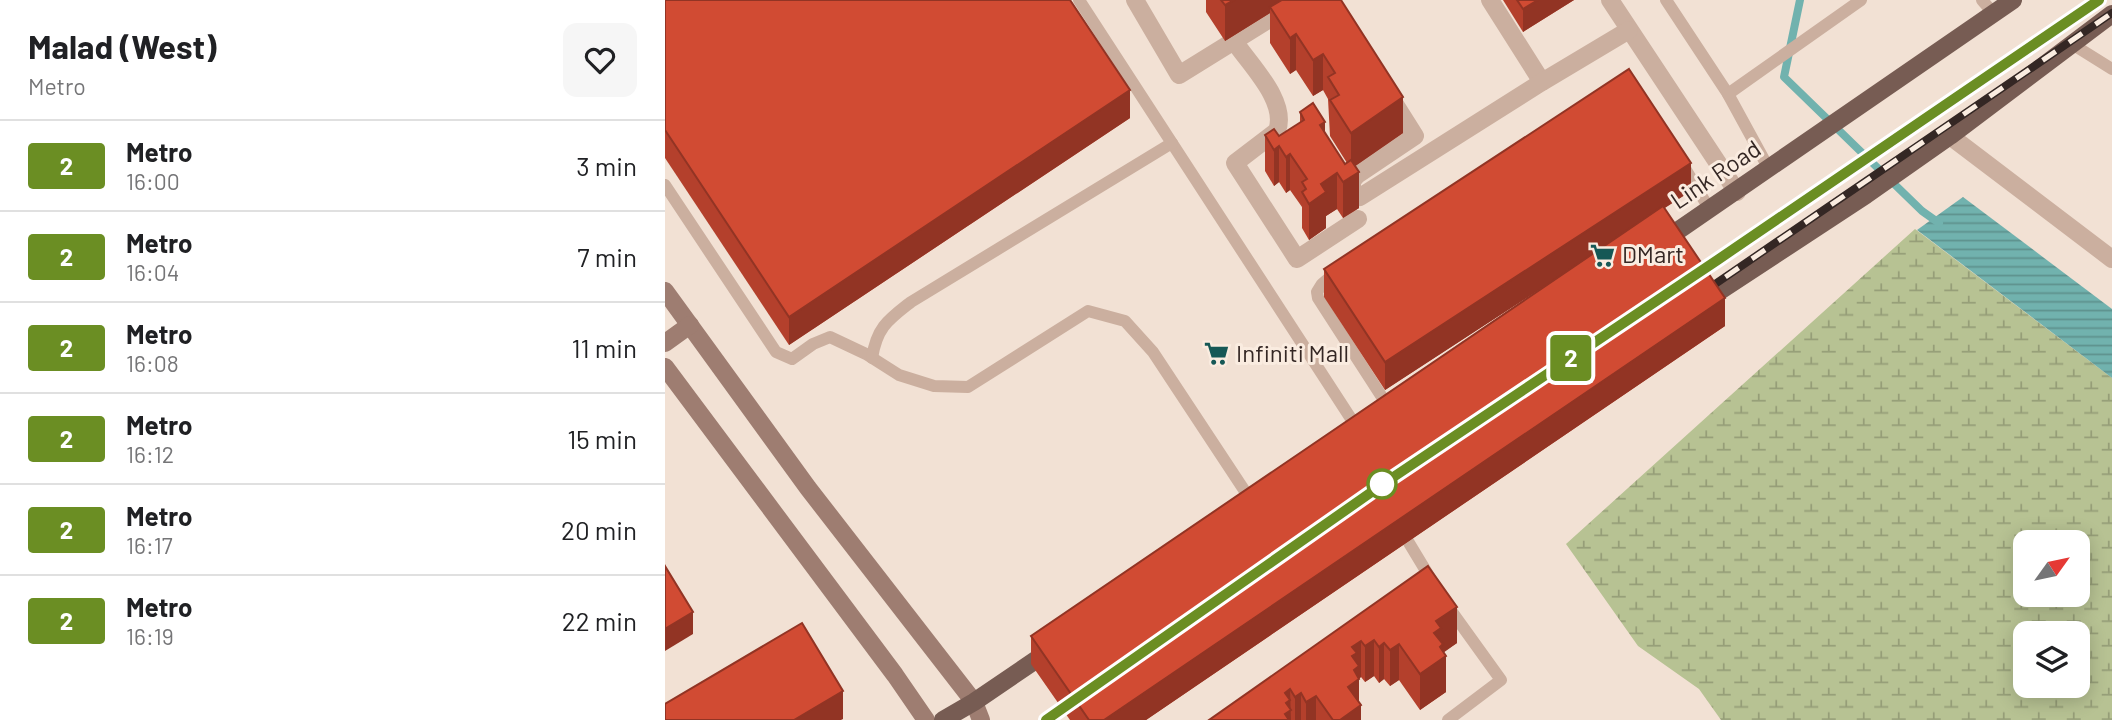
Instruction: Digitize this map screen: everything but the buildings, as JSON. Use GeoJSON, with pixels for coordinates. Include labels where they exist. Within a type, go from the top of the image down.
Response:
{"type":"FeatureCollection","features":[{"type":"Feature","properties":{"kind":"main road"},"geometry":{"type":"LineString","coordinates":[[1994,14],[2013,0]]}},
{"type":"Feature","properties":{"kind":"main road","name":"Link Road"},"geometry":{"type":"LineString","coordinates":[[1640,256],[1994,14]]}},
{"type":"Feature","properties":{"kind":"main road"},"geometry":{"type":"LineString","coordinates":[[1689,311],[1866,195],[1950,136],[2112,14]]}},
{"type":"Feature","properties":{"kind":"main road"},"geometry":{"type":"LineString","coordinates":[[943,720],[1065,640]]}},
{"type":"Feature","properties":{"kind":"street"},"geometry":{"type":"LineString","coordinates":[[1135,0],[1179,75],[1300,0]]}},
{"type":"Feature","properties":{"kind":"street"},"geometry":{"type":"LineString","coordinates":[[1490,0],[1542,82]]}},
{"type":"Feature","properties":{"kind":"street"},"geometry":{"type":"LineString","coordinates":[[1610,0],[1737,192]]}},
{"type":"Feature","properties":{"kind":"street"},"geometry":{"type":"LineString","coordinates":[[1385,89],[1415,136],[1357,175],[1352,181],[1352,190],[1360,197],[1629,30]]}},
{"type":"Feature","properties":{"kind":"street"},"geometry":{"type":"LineString","coordinates":[[1234,41],[1265,83],[1280,117],[1277,131],[1235,163],[1297,259],[1358,219]]}},
{"type":"Feature","properties":{"kind":"street"},"geometry":{"type":"LineString","coordinates":[[1950,136],[2112,259]]}},
{"type":"Feature","properties":{"kind":"street"},"geometry":{"type":"LineString","coordinates":[[665,291],[808,488],[974,702],[981,720]]}},
{"type":"Feature","properties":{"kind":"street"},"geometry":{"type":"LineString","coordinates":[[665,343],[690,325]]}},
{"type":"Feature","properties":{"kind":"street"},"geometry":{"type":"LineString","coordinates":[[665,367],[926,720]]}},
{"type":"Feature","properties":{"kind":"lane"},"geometry":{"type":"LineString","coordinates":[[1079,0],[1172,143],[1379,428],[1318,298],[1317,292],[1322,284],[1344,267]]}},
{"type":"Feature","properties":{"kind":"lane"},"geometry":{"type":"LineString","coordinates":[[1666,0],[1776,164]]}},
{"type":"Feature","properties":{"kind":"lane"},"geometry":{"type":"LineString","coordinates":[[1728,94],[1861,0]]}},
{"type":"Feature","properties":{"kind":"lane"},"geometry":{"type":"LineString","coordinates":[[1982,0],[1994,14]]}},
{"type":"Feature","properties":{"kind":"lane"},"geometry":{"type":"LineString","coordinates":[[2072,44],[2112,69]]}},
{"type":"Feature","properties":{"kind":"lane"},"geometry":{"type":"LineString","coordinates":[[871,358],[874,340],[884,323],[911,302],[1172,143]]}},
{"type":"Feature","properties":{"kind":"lane"},"geometry":{"type":"LineString","coordinates":[[1679,159],[1710,210]]}},
{"type":"Feature","properties":{"kind":"lane"},"geometry":{"type":"LineString","coordinates":[[665,185],[776,352],[792,359],[813,344],[830,337],[899,375],[934,386],[968,387],[1088,311],[1125,321],[1153,352],[1256,508]]}},
{"type":"Feature","properties":{"kind":"lane"},"geometry":{"type":"LineString","coordinates":[[1391,512],[1439,594],[1501,680],[1448,720]]}},
{"type":"Feature","properties":{"kind":"green space"},"geometry":{"type":"Polygon","coordinates":[[[1915,229],[2112,378],[2112,720],[1721,720],[1699,689],[1638,646],[1566,544],[1915,229]]]}},
{"type":"Feature","properties":{"kind":"water"},"geometry":{"type":"Polygon","coordinates":[[[1963,197],[2112,309],[2112,378],[1917,230],[1963,197]]]}},
{"type":"Feature","properties":{"kind":"waterway"},"geometry":{"type":"LineString","coordinates":[[1800,0],[1784,77],[1922,211],[1939,223]]}},
{"type":"Feature","properties":{"kind":"railway"},"geometry":{"type":"LineString","coordinates":[[1690,279],[2099,0]]}},
{"type":"Feature","properties":{"kind":"railway"},"geometry":{"type":"LineString","coordinates":[[1699,295],[2112,13]]}},
{"type":"Feature","properties":{"kind":"railway"},"geometry":{"type":"LineString","coordinates":[[1046,720],[1078,699]]}},
{"type":"Feature","properties":{"kind":"metro line","name":"2"},"geometry":{"type":"LineString","coordinates":[[1046,720],[1383,484],[2099,0]]}},
{"type":"Feature","properties":{"kind":"place","name":"DMart"},"geometry":{"type":"Point","coordinates":[1602,255]}},
{"type":"Feature","properties":{"kind":"place","name":"Infiniti Mall"},"geometry":{"type":"Point","coordinates":[1216,354]}}]}
